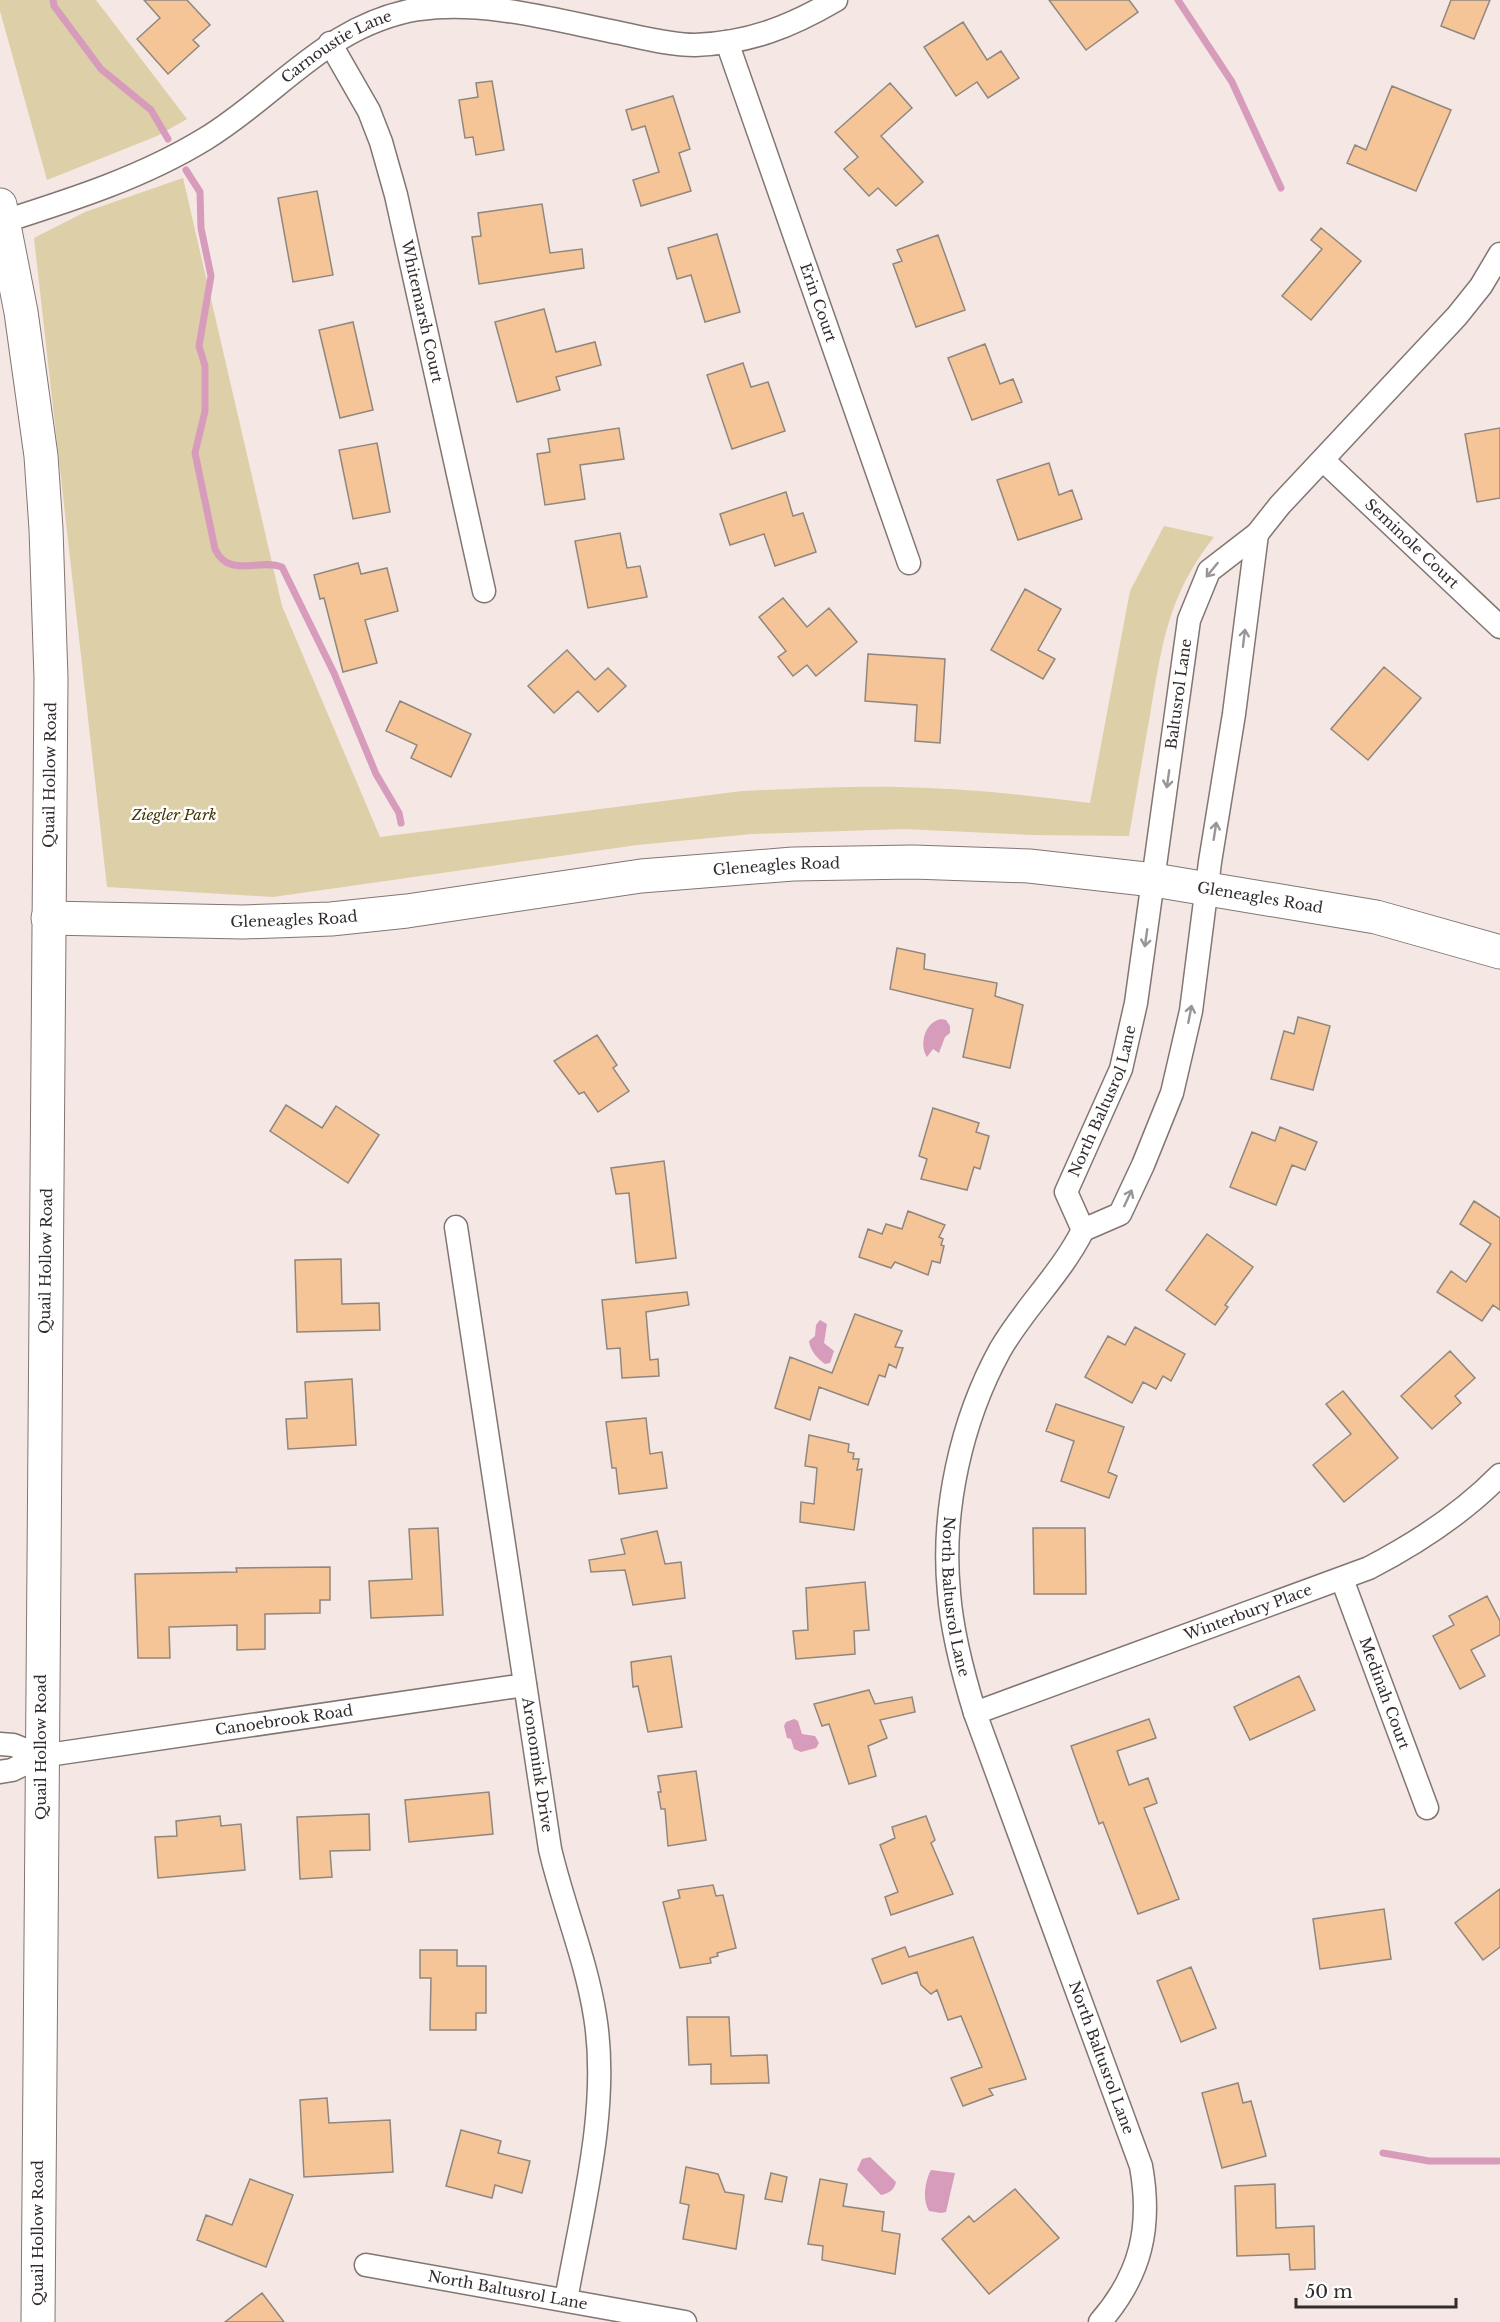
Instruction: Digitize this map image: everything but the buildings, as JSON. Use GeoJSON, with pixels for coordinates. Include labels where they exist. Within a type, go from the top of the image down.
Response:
{"type":"FeatureCollection","features":[{"type":"Feature","properties":{"kind":"main road","name":"Quail Hollow Road"},"geometry":{"type":"LineString","coordinates":[[2,213],[21,312],[39,445],[46,529],[51,678],[38,2322]]}},
{"type":"Feature","properties":{"kind":"main road","name":"Gleneagles Road"},"geometry":{"type":"LineString","coordinates":[[48,918],[243,922],[331,919],[407,911],[641,876],[793,864],[893,862],[1029,866],[1154,880],[1366,915],[1500,952]]}},
{"type":"Feature","properties":{"kind":"street","name":"Carnoustie Lane"},"geometry":{"type":"LineString","coordinates":[[2,213],[90,194],[168,159],[205,139],[239,116],[310,57],[330,44],[379,20],[416,9],[477,6],[655,40],[694,45],[748,39],[782,29],[836,0]]}},
{"type":"Feature","properties":{"kind":"street","name":"Erin Court"},"geometry":{"type":"LineString","coordinates":[[727,42],[909,564]]}},
{"type":"Feature","properties":{"kind":"street","name":"Whitemarsh Court"},"geometry":{"type":"LineString","coordinates":[[330,44],[369,111],[381,142],[396,195],[484,591]]}},
{"type":"Feature","properties":{"kind":"street","name":"Baltusrol Lane"},"geometry":{"type":"LineString","coordinates":[[1154,880],[1189,620],[1209,571],[1257,534],[1280,505],[1457,316],[1481,285],[1500,254]]}},
{"type":"Feature","properties":{"kind":"street","name":"Seminole Court"},"geometry":{"type":"LineString","coordinates":[[1323,460],[1500,627]]}},
{"type":"Feature","properties":{"kind":"street"},"geometry":{"type":"LineString","coordinates":[[1083,1230],[1120,1214],[1172,1093],[1191,1011],[1234,714],[1257,534]]}},
{"type":"Feature","properties":{"kind":"street","name":"North Baltusrol Lane"},"geometry":{"type":"LineString","coordinates":[[1100,2322],[1115,2305],[1137,2263],[1144,2236],[1146,2213],[1141,2166],[966,1686],[952,1622],[948,1590],[948,1538],[952,1499],[963,1443],[980,1393],[1011,1334],[1046,1288],[1083,1230],[1066,1192],[1120,1069],[1136,1003],[1154,880]]}},
{"type":"Feature","properties":{"kind":"street","name":"Aronomink Drive"},"geometry":{"type":"LineString","coordinates":[[456,1227],[550,1849],[559,1891],[584,1969],[596,2017],[600,2077],[597,2127],[566,2300]]}},
{"type":"Feature","properties":{"kind":"street","name":"Winterbury Place"},"geometry":{"type":"LineString","coordinates":[[975,1713],[1342,1579],[1403,1551],[1450,1520],[1483,1493],[1500,1475]]}},
{"type":"Feature","properties":{"kind":"street","name":"Medinah Court"},"geometry":{"type":"LineString","coordinates":[[1342,1579],[1426,1808]]}},
{"type":"Feature","properties":{"kind":"street","name":"Canoebrook Road"},"geometry":{"type":"LineString","coordinates":[[0,1772],[12,1770],[41,1756],[525,1685]]}},
{"type":"Feature","properties":{"kind":"street","name":"Canoebrook Road"},"geometry":{"type":"LineString","coordinates":[[0,1744],[13,1745],[41,1756]]}},
{"type":"Feature","properties":{"kind":"street","name":"North Baltusrol Lane"},"geometry":{"type":"LineString","coordinates":[[366,2265],[685,2322]]}},
{"type":"Feature","properties":{"kind":"green space"},"geometry":{"type":"Polygon","coordinates":[[[0,0],[96,0],[187,119],[157,136],[47,180],[0,11],[0,0]]]}},
{"type":"Feature","properties":{"kind":"green space","name":"Ziegler Park"},"geometry":{"type":"Polygon","coordinates":[[[183,178],[282,606],[380,837],[742,791],[859,787],[922,788],[994,792],[1090,803],[1130,591],[1164,526],[1214,537],[1186,579],[1169,621],[1163,643],[1129,836],[1032,835],[903,829],[752,834],[637,845],[273,897],[107,887],[34,238],[85,212],[183,178]]]}},
{"type":"Feature","properties":{"kind":"shaded area"},"geometry":{"type":"Polygon","coordinates":[[[946,1020],[950,1026],[950,1033],[945,1037],[939,1053],[933,1049],[927,1057],[923,1041],[927,1029],[935,1021],[946,1020]]]}},
{"type":"Feature","properties":{"kind":"shaded area"},"geometry":{"type":"Polygon","coordinates":[[[820,1320],[827,1324],[824,1343],[834,1351],[830,1363],[825,1364],[815,1354],[809,1341],[815,1336],[816,1325],[820,1320]]]}},
{"type":"Feature","properties":{"kind":"shaded area"},"geometry":{"type":"Polygon","coordinates":[[[794,1719],[798,1721],[802,1734],[815,1736],[819,1743],[816,1748],[801,1752],[794,1749],[791,1739],[787,1738],[784,1726],[786,1722],[794,1719]]]}},
{"type":"Feature","properties":{"kind":"shaded area"},"geometry":{"type":"Polygon","coordinates":[[[870,2157],[896,2182],[889,2192],[881,2195],[857,2170],[862,2159],[870,2157]]]}},
{"type":"Feature","properties":{"kind":"shaded area"},"geometry":{"type":"Polygon","coordinates":[[[931,2170],[955,2173],[946,2212],[929,2211],[927,2207],[925,2190],[931,2170]]]}},
{"type":"Feature","properties":{"kind":"waterway"},"geometry":{"type":"LineString","coordinates":[[53,0],[54,6],[101,69],[151,110],[168,139]]}},
{"type":"Feature","properties":{"kind":"waterway"},"geometry":{"type":"LineString","coordinates":[[1178,0],[1232,82],[1281,188]]}},
{"type":"Feature","properties":{"kind":"waterway"},"geometry":{"type":"LineString","coordinates":[[186,170],[200,192],[201,228],[211,276],[199,346],[205,366],[205,411],[195,453],[215,549],[221,558],[236,566],[273,565],[282,567],[334,673],[376,774],[399,813],[401,823]]}},
{"type":"Feature","properties":{"kind":"waterway"},"geometry":{"type":"LineString","coordinates":[[1383,2153],[1429,2161],[1500,2161]]}}]}
